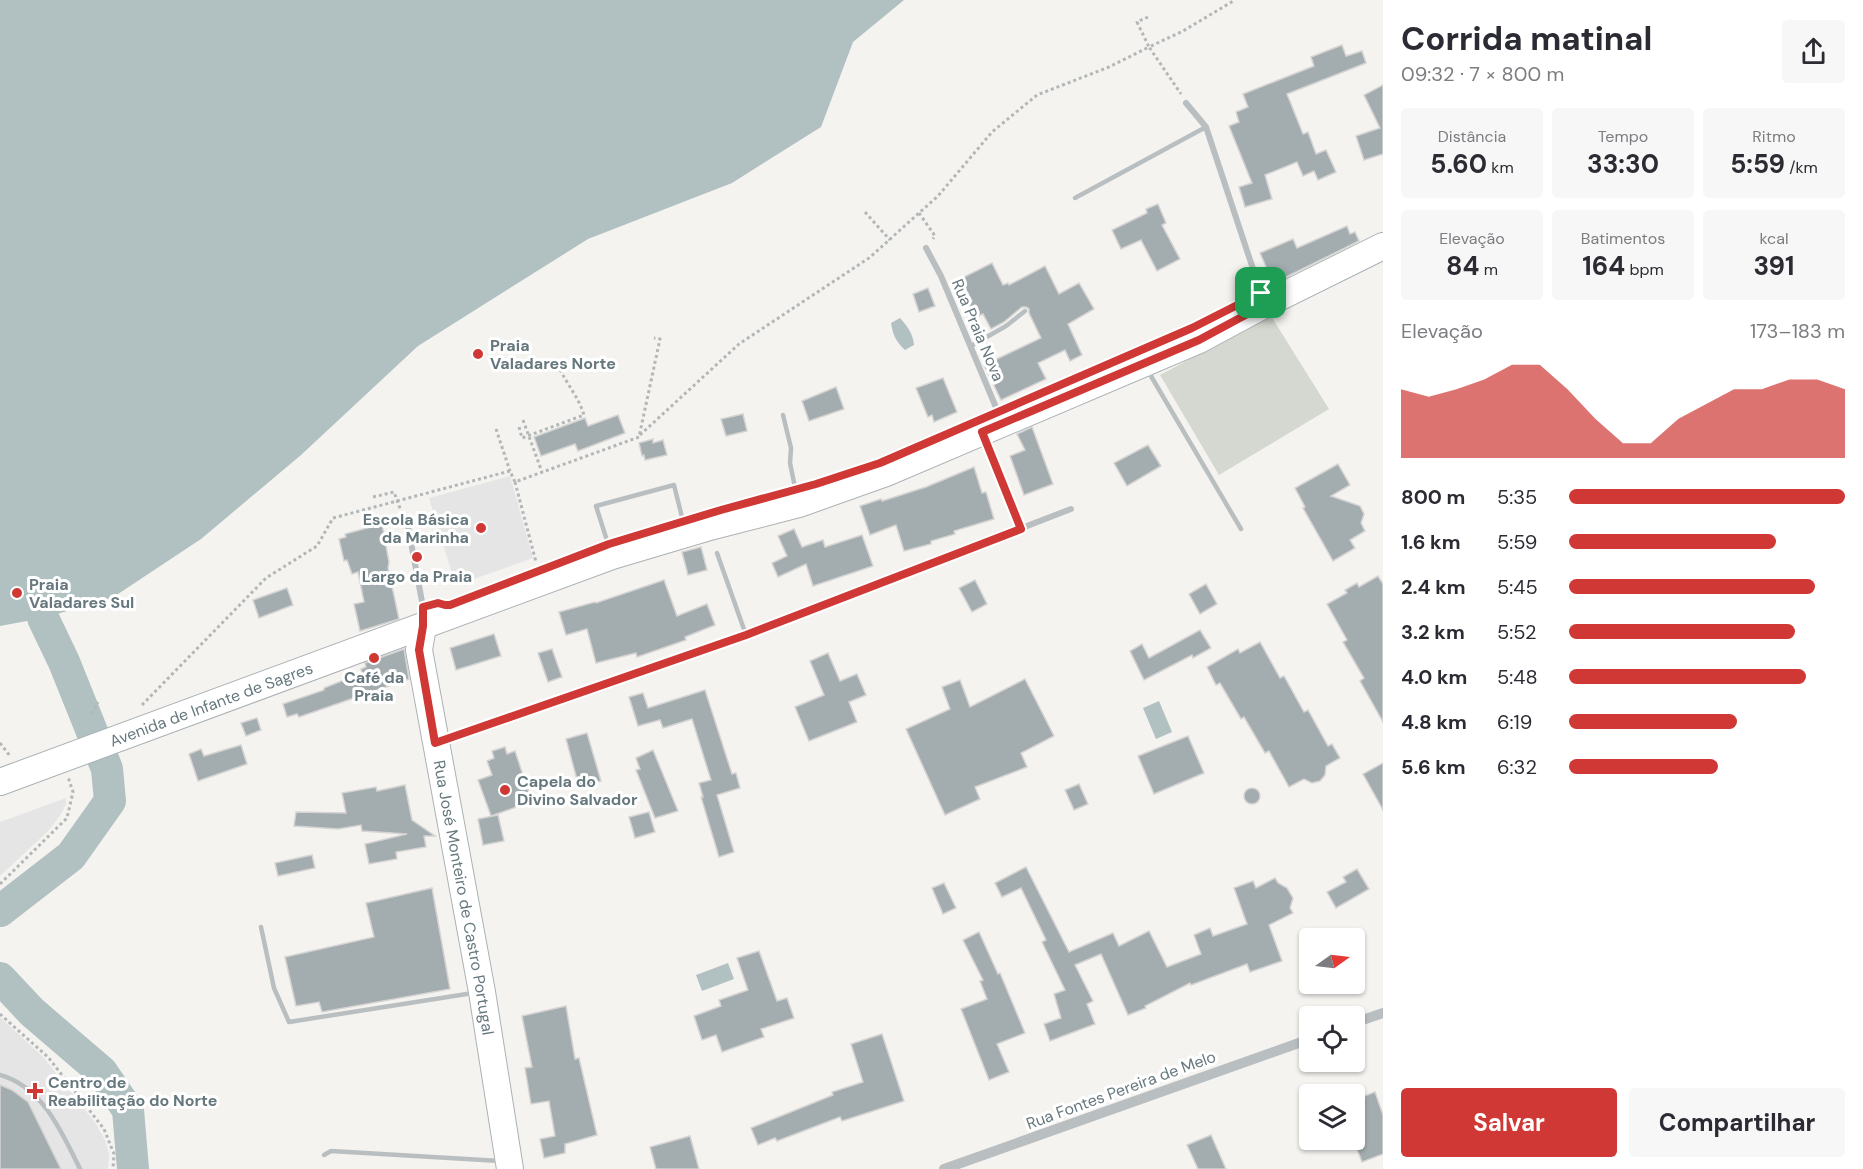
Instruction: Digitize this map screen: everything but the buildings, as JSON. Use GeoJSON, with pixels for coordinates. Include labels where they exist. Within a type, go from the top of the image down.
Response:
{"type":"FeatureCollection","features":[{"type":"Feature","properties":{"kind":"main road","name":"Avenida de Infante de Sagres"},"geometry":{"type":"LineString","coordinates":[[6,772],[73,755],[612,556],[799,504],[886,473],[1199,340],[1383,246]]}},
{"type":"Feature","properties":{"kind":"main road","name":"Rua José Monteiro de Castro Portugal"},"geometry":{"type":"LineString","coordinates":[[423,626],[419,650],[482,992],[509,1165]]}},
{"type":"Feature","properties":{"kind":"street"},"geometry":{"type":"LineString","coordinates":[[1186,103],[1206,127],[1264,305]]}},
{"type":"Feature","properties":{"kind":"street","name":"Rua Praia Nova"},"geometry":{"type":"LineString","coordinates":[[926,248],[941,276],[971,346],[1021,529]]}},
{"type":"Feature","properties":{"kind":"street"},"geometry":{"type":"LineString","coordinates":[[435,743],[746,635],[1071,509]]}},
{"type":"Feature","properties":{"kind":"street"},"geometry":{"type":"LineString","coordinates":[[407,521],[423,607],[423,626]]}},
{"type":"Feature","properties":{"kind":"street"},"geometry":{"type":"LineString","coordinates":[[1365,1019],[1383,1013]]}},
{"type":"Feature","properties":{"kind":"street","name":"Rua Fontes Pereira de Melo"},"geometry":{"type":"LineString","coordinates":[[944,1169],[1299,1043]]}},
{"type":"Feature","properties":{"kind":"lane"},"geometry":{"type":"LineString","coordinates":[[1076,198],[1206,127]]}},
{"type":"Feature","properties":{"kind":"lane"},"geometry":{"type":"LineString","coordinates":[[971,346],[1006,326],[1025,311]]}},
{"type":"Feature","properties":{"kind":"lane"},"geometry":{"type":"LineString","coordinates":[[1143,363],[1240,529]]}},
{"type":"Feature","properties":{"kind":"lane"},"geometry":{"type":"LineString","coordinates":[[783,415],[792,448],[790,463],[799,504]]}},
{"type":"Feature","properties":{"kind":"lane"},"geometry":{"type":"LineString","coordinates":[[612,556],[596,506],[674,485],[686,534]]}},
{"type":"Feature","properties":{"kind":"lane"},"geometry":{"type":"LineString","coordinates":[[717,553],[746,635]]}},
{"type":"Feature","properties":{"kind":"lane"},"geometry":{"type":"LineString","coordinates":[[261,927],[274,988],[289,1022],[482,992]]}},
{"type":"Feature","properties":{"kind":"lane"},"geometry":{"type":"LineString","coordinates":[[0,1075],[8,1077],[29,1090],[49,1112],[80,1169]]}},
{"type":"Feature","properties":{"kind":"lane"},"geometry":{"type":"LineString","coordinates":[[324,1155],[331,1151],[509,1165]]}},
{"type":"Feature","properties":{"kind":"path"},"geometry":{"type":"LineString","coordinates":[[639,437],[739,344],[869,258],[890,240],[938,196],[992,132],[1037,95],[1109,67],[1183,31],[1235,0]]}},
{"type":"Feature","properties":{"kind":"path"},"geometry":{"type":"LineString","coordinates":[[1148,17],[1137,22],[1149,47],[1186,103]]}},
{"type":"Feature","properties":{"kind":"path"},"geometry":{"type":"LineString","coordinates":[[866,212],[890,240]]}},
{"type":"Feature","properties":{"kind":"path"},"geometry":{"type":"LineString","coordinates":[[919,213],[935,236]]}},
{"type":"Feature","properties":{"kind":"path"},"geometry":{"type":"LineString","coordinates":[[519,427],[522,438],[584,415],[580,403],[560,371],[556,360]]}},
{"type":"Feature","properties":{"kind":"path"},"geometry":{"type":"LineString","coordinates":[[523,420],[542,472]]}},
{"type":"Feature","properties":{"kind":"path"},"geometry":{"type":"LineString","coordinates":[[496,429],[510,471]]}},
{"type":"Feature","properties":{"kind":"path"},"geometry":{"type":"LineString","coordinates":[[515,482],[538,570]]}},
{"type":"Feature","properties":{"kind":"path"},"geometry":{"type":"LineString","coordinates":[[373,497],[394,492],[400,509]]}},
{"type":"Feature","properties":{"kind":"path"},"geometry":{"type":"LineString","coordinates":[[92,714],[98,702]]}},
{"type":"Feature","properties":{"kind":"path"},"geometry":{"type":"LineString","coordinates":[[0,743],[6,772]]}},
{"type":"Feature","properties":{"kind":"path"},"geometry":{"type":"LineString","coordinates":[[0,884],[67,818],[73,792],[73,755]]}},
{"type":"Feature","properties":{"kind":"path"},"geometry":{"type":"LineString","coordinates":[[0,1014],[48,1057],[104,1129],[114,1154],[113,1169]]}},
{"type":"Feature","properties":{"kind":"shaded area"},"geometry":{"type":"Polygon","coordinates":[[[0,0],[904,0],[853,42],[821,127],[732,183],[588,239],[418,346],[301,455],[201,539],[112,598],[43,618],[0,626],[0,0]]]}},
{"type":"Feature","properties":{"kind":"shaded area"},"geometry":{"type":"Polygon","coordinates":[[[1271,316],[1329,409],[1219,475],[1160,375],[1271,316]]]}},
{"type":"Feature","properties":{"kind":"shaded area"},"geometry":{"type":"Polygon","coordinates":[[[900,318],[910,331],[914,345],[905,350],[895,338],[891,323],[900,318]]]}},
{"type":"Feature","properties":{"kind":"shaded area","name":"Escola Básica da Marinha"},"geometry":{"type":"Polygon","coordinates":[[[510,476],[533,558],[457,585],[429,498],[510,476]]]}},
{"type":"Feature","properties":{"kind":"shaded area"},"geometry":{"type":"Polygon","coordinates":[[[1159,701],[1172,732],[1156,739],[1143,708],[1159,701]]]}},
{"type":"Feature","properties":{"kind":"shaded area"},"geometry":{"type":"Polygon","coordinates":[[[66,798],[61,814],[49,830],[0,876],[0,822],[66,798]]]}},
{"type":"Feature","properties":{"kind":"shaded area"},"geometry":{"type":"Polygon","coordinates":[[[728,963],[734,979],[702,991],[696,975],[728,963]]]}},
{"type":"Feature","properties":{"kind":"shaded area","name":"Centro de Reabilitação do Norte"},"geometry":{"type":"Polygon","coordinates":[[[0,1017],[44,1058],[96,1124],[105,1140],[109,1154],[108,1169],[0,1169],[0,1017]]]}},
{"type":"Feature","properties":{"kind":"waterway"},"geometry":{"type":"LineString","coordinates":[[0,911],[71,856],[110,801],[107,769],[64,662],[43,618]]}},
{"type":"Feature","properties":{"kind":"waterway"},"geometry":{"type":"LineString","coordinates":[[0,978],[32,1012],[102,1072],[128,1110],[133,1169]]}},
{"type":"Feature","properties":{"kind":"place","name":"Praia Valadares Norte"},"geometry":{"type":"Point","coordinates":[478,354]}},
{"type":"Feature","properties":{"kind":"place","name":"Escola Básica da Marinha"},"geometry":{"type":"Point","coordinates":[481,528]}},
{"type":"Feature","properties":{"kind":"place","name":"Largo da Praia"},"geometry":{"type":"Point","coordinates":[417,557]}},
{"type":"Feature","properties":{"kind":"place","name":"Praia Valadares Sul"},"geometry":{"type":"Point","coordinates":[17,593]}},
{"type":"Feature","properties":{"kind":"place","name":"Café da Praia"},"geometry":{"type":"Point","coordinates":[374,658]}},
{"type":"Feature","properties":{"kind":"place","name":"Capela do Divino Salvador"},"geometry":{"type":"Point","coordinates":[505,790]}},
{"type":"Feature","properties":{"kind":"place","name":"Centro de Reabilitação do Norte"},"geometry":{"type":"Point","coordinates":[35,1091]}},
{"type":"Feature","properties":{"kind":"route"},"geometry":{"type":"LineString","coordinates":[[1261,293],[1264,305],[1199,340],[982,432],[1021,529],[746,635],[435,743],[419,650],[423,607],[438,603],[450,605],[609,544],[880,463],[1192,328],[1261,293]]}}]}
